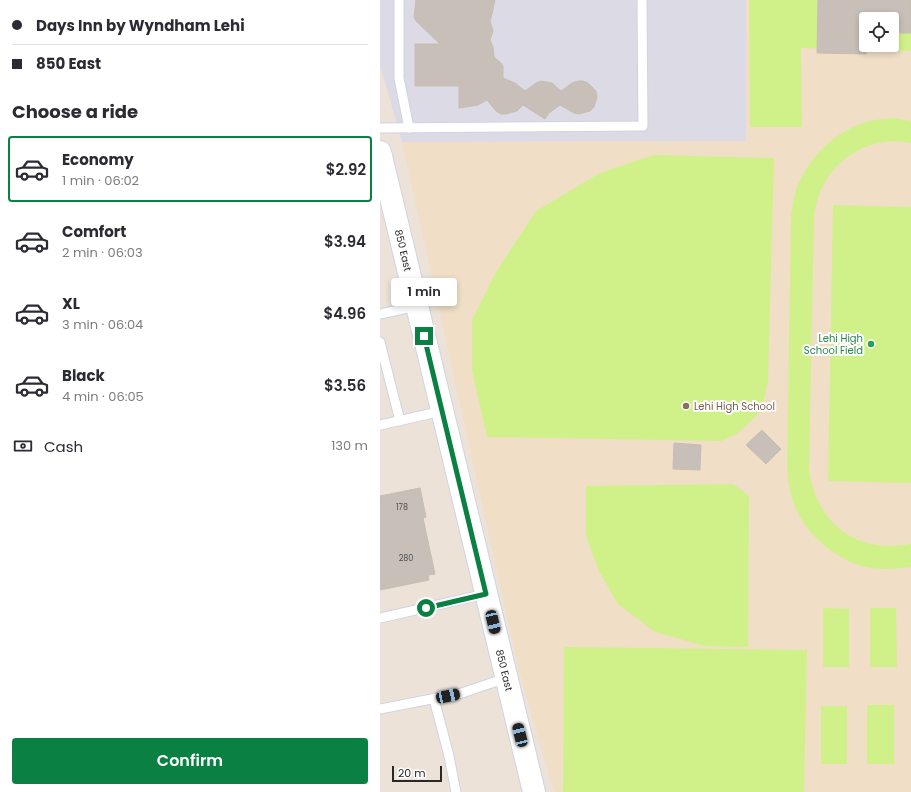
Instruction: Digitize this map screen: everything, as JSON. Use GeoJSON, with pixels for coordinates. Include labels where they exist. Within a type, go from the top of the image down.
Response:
{"type":"FeatureCollection","features":[{"type":"Feature","properties":{"kind":"main road","name":"850 East"},"geometry":{"type":"LineString","coordinates":[[380,152],[384,186],[417,306],[534,792]]}},
{"type":"Feature","properties":{"kind":"lane"},"geometry":{"type":"LineString","coordinates":[[399,0],[399,78],[409,128]]}},
{"type":"Feature","properties":{"kind":"lane"},"geometry":{"type":"LineString","coordinates":[[380,128],[643,126],[642,0]]}},
{"type":"Feature","properties":{"kind":"lane"},"geometry":{"type":"LineString","coordinates":[[380,314],[417,306]]}},
{"type":"Feature","properties":{"kind":"lane"},"geometry":{"type":"LineString","coordinates":[[380,342],[400,421]]}},
{"type":"Feature","properties":{"kind":"lane"},"geometry":{"type":"LineString","coordinates":[[380,425],[442,411]]}},
{"type":"Feature","properties":{"kind":"lane"},"geometry":{"type":"LineString","coordinates":[[380,618],[486,594]]}},
{"type":"Feature","properties":{"kind":"lane"},"geometry":{"type":"LineString","coordinates":[[380,709],[462,693],[506,678]]}},
{"type":"Feature","properties":{"kind":"lane"},"geometry":{"type":"LineString","coordinates":[[434,699],[449,756],[456,792]]}},
{"type":"Feature","properties":{"kind":"shaded area"},"geometry":{"type":"Polygon","coordinates":[[[380,0],[746,0],[747,141],[402,142],[380,65],[380,0]]]}},
{"type":"Feature","properties":{"kind":"shaded area","name":"Lehi High School"},"geometry":{"type":"Polygon","coordinates":[[[746,0],[911,0],[911,792],[554,792],[519,671],[402,142],[746,141],[746,0]]]}},
{"type":"Feature","properties":{"kind":"green space"},"geometry":{"type":"Polygon","coordinates":[[[749,0],[911,0],[911,51],[899,51],[899,12],[859,12],[859,50],[801,48],[802,127],[750,127],[749,0]]]}},
{"type":"Feature","properties":{"kind":"green space"},"geometry":{"type":"Polygon","coordinates":[[[894,118],[911,121],[911,143],[893,141],[878,143],[863,148],[840,163],[830,174],[823,186],[817,200],[814,215],[809,470],[813,489],[821,506],[830,520],[842,531],[857,539],[873,544],[891,546],[911,544],[911,567],[882,569],[865,567],[854,563],[843,558],[822,544],[813,535],[799,515],[791,496],[787,468],[791,214],[795,193],[801,178],[807,167],[823,148],[843,132],[855,126],[873,120],[894,118]]]}},
{"type":"Feature","properties":{"kind":"green space"},"geometry":{"type":"Polygon","coordinates":[[[653,155],[774,158],[768,381],[762,410],[738,433],[721,441],[487,437],[472,371],[472,320],[496,272],[536,211],[600,173],[653,155]]]}},
{"type":"Feature","properties":{"kind":"green space","name":"Lehi High School Field"},"geometry":{"type":"Polygon","coordinates":[[[833,205],[911,207],[911,483],[828,481],[833,205]]]}},
{"type":"Feature","properties":{"kind":"green space"},"geometry":{"type":"Polygon","coordinates":[[[733,484],[749,496],[748,647],[705,646],[655,632],[618,604],[599,571],[586,536],[586,486],[733,484]]]}},
{"type":"Feature","properties":{"kind":"green space"},"geometry":{"type":"Polygon","coordinates":[[[823,608],[849,609],[849,667],[823,667],[823,608]]]}},
{"type":"Feature","properties":{"kind":"green space"},"geometry":{"type":"Polygon","coordinates":[[[870,608],[896,608],[897,667],[870,667],[870,608]]]}},
{"type":"Feature","properties":{"kind":"green space"},"geometry":{"type":"Polygon","coordinates":[[[564,647],[807,650],[804,792],[563,792],[564,647]]]}},
{"type":"Feature","properties":{"kind":"green space"},"geometry":{"type":"Polygon","coordinates":[[[867,705],[894,705],[894,764],[867,764],[867,705]]]}},
{"type":"Feature","properties":{"kind":"green space"},"geometry":{"type":"Polygon","coordinates":[[[821,706],[847,706],[847,764],[821,764],[821,706]]]}},
{"type":"Feature","properties":{"kind":"building"},"geometry":{"type":"Polygon","coordinates":[[[416,0],[495,0],[490,21],[493,31],[490,40],[493,47],[494,57],[503,66],[503,78],[515,83],[525,91],[541,81],[552,83],[561,91],[572,83],[583,81],[588,83],[596,91],[597,97],[594,107],[590,111],[579,114],[574,113],[560,105],[549,113],[545,119],[523,105],[517,111],[501,114],[496,111],[487,100],[478,105],[459,108],[459,86],[415,86],[415,44],[440,44],[416,21],[414,17],[416,0]]]}},
{"type":"Feature","properties":{"kind":"building"},"geometry":{"type":"Polygon","coordinates":[[[818,0],[911,0],[911,33],[899,33],[899,12],[859,12],[859,52],[866,52],[866,54],[817,53],[818,0]]]}},
{"type":"Feature","properties":{"kind":"building"},"geometry":{"type":"Polygon","coordinates":[[[762,430],[781,449],[766,464],[746,445],[762,430]]]}},
{"type":"Feature","properties":{"kind":"building"},"geometry":{"type":"Polygon","coordinates":[[[674,443],[701,445],[700,470],[673,469],[674,443]]]}},
{"type":"Feature","properties":{"kind":"building"},"geometry":{"type":"Polygon","coordinates":[[[420,488],[426,517],[423,518],[435,574],[428,575],[429,580],[380,590],[380,496],[420,488]]]}},
{"type":"Feature","properties":{"kind":"place","name":"Lehi High School Field"},"geometry":{"type":"Point","coordinates":[871,344]}},
{"type":"Feature","properties":{"kind":"place","name":"Lehi High School"},"geometry":{"type":"Point","coordinates":[686,406]}},
{"type":"Feature","properties":{"kind":"route"},"geometry":{"type":"LineString","coordinates":[[424,336],[486,594],[426,608]]}}]}
